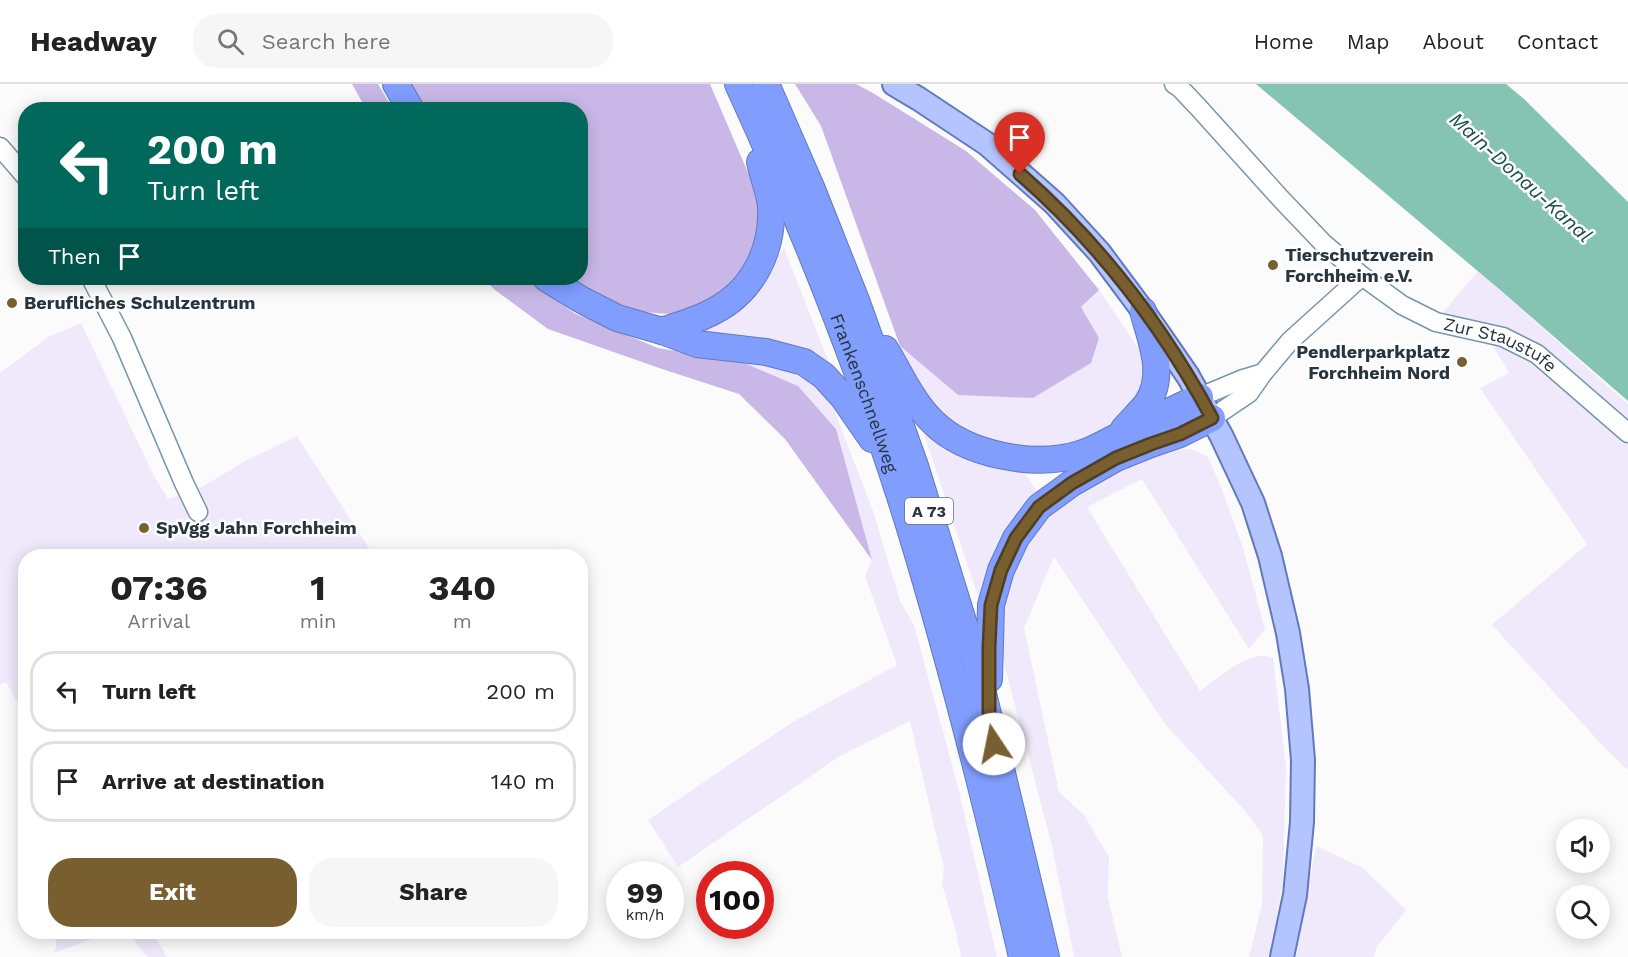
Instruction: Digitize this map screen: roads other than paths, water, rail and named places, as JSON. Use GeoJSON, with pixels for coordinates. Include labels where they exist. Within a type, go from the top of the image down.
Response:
{"type":"FeatureCollection","features":[{"type":"Feature","properties":{"kind":"highway"},"geometry":{"type":"LineString","coordinates":[[396,84],[406,102]]}},
{"type":"Feature","properties":{"kind":"highway","name":"Frankenschnellweg"},"geometry":{"type":"LineString","coordinates":[[738,84],[786,192],[838,322],[893,475],[948,657],[1022,957]]}},
{"type":"Feature","properties":{"kind":"highway","name":"Frankenschnellweg"},"geometry":{"type":"LineString","coordinates":[[766,84],[811,187],[857,303],[918,477],[975,660],[1046,957]]}},
{"type":"Feature","properties":{"kind":"highway"},"geometry":{"type":"LineString","coordinates":[[662,331],[714,311],[727,303],[753,278],[762,262],[769,236],[771,206],[760,164],[761,135]]}},
{"type":"Feature","properties":{"kind":"highway"},"geometry":{"type":"LineString","coordinates":[[557,285],[609,315],[697,344],[766,352],[804,362],[824,376],[843,398],[865,427],[893,475]]}},
{"type":"Feature","properties":{"kind":"highway"},"geometry":{"type":"LineString","coordinates":[[857,303],[914,399],[933,422],[951,436],[1001,456],[1026,460],[1051,459],[1079,454],[1116,438],[1206,407]]}},
{"type":"Feature","properties":{"kind":"highway"},"geometry":{"type":"LineString","coordinates":[[1116,438],[1147,403],[1156,382],[1156,360],[1143,310]]}},
{"type":"Feature","properties":{"kind":"highway"},"geometry":{"type":"LineString","coordinates":[[989,721],[991,605],[1001,570],[1016,538],[1039,507],[1072,483],[1116,458],[1180,434],[1206,407]]}},
{"type":"Feature","properties":{"kind":"main road"},"geometry":{"type":"LineString","coordinates":[[894,84],[987,144],[1054,203],[1099,252],[1166,341],[1206,407],[1252,503],[1270,556],[1288,633],[1297,688],[1303,760],[1302,822],[1295,895],[1282,957]]}},
{"type":"Feature","properties":{"kind":"street","name":"Zur Staustufe"},"geometry":{"type":"LineString","coordinates":[[1174,84],[1323,243],[1362,276],[1402,305],[1436,322],[1503,337],[1537,354],[1628,433]]}},
{"type":"Feature","properties":{"kind":"street"},"geometry":{"type":"LineString","coordinates":[[0,147],[18,168]]}},
{"type":"Feature","properties":{"kind":"street"},"geometry":{"type":"LineString","coordinates":[[1206,407],[1243,379],[1263,373],[1290,341],[1362,276]]}},
{"type":"Feature","properties":{"kind":"street"},"geometry":{"type":"LineString","coordinates":[[95,285],[123,338],[198,512]]}},
{"type":"Feature","properties":{"kind":"water","name":"Main-Donau-Kanal"},"geometry":{"type":"Polygon","coordinates":[[[1256,84],[1506,84],[1524,99],[1628,202],[1628,401],[1499,289],[1256,84]]]}},
{"type":"Feature","properties":{"kind":"place","name":"Tierschutzverein Forchheim e.V."},"geometry":{"type":"Point","coordinates":[1273,265]}},
{"type":"Feature","properties":{"kind":"place","name":"Berufliches Schulzentrum"},"geometry":{"type":"Point","coordinates":[12,303]}},
{"type":"Feature","properties":{"kind":"place","name":"Pendlerparkplatz Forchheim Nord"},"geometry":{"type":"Point","coordinates":[1462,362]}},
{"type":"Feature","properties":{"kind":"place","name":"SpVgg Jahn Forchheim"},"geometry":{"type":"Point","coordinates":[144,528]}}]}
